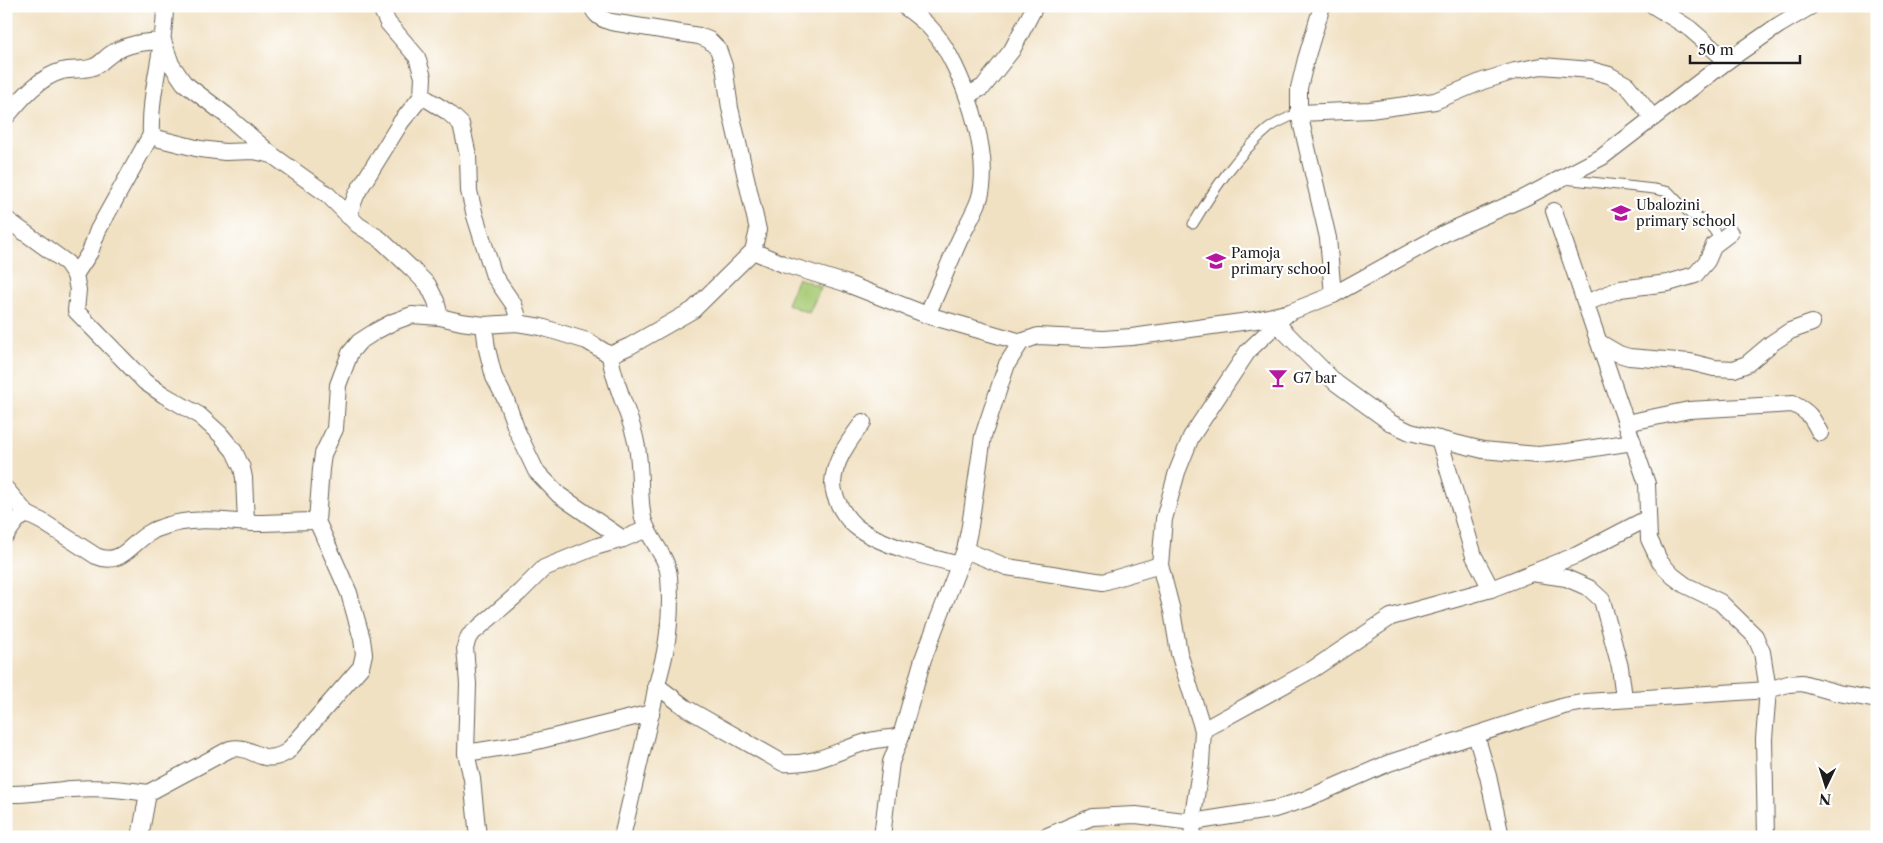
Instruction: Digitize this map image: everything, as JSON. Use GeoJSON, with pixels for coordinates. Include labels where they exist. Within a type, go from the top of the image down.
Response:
{"type":"FeatureCollection","features":[{"type":"Feature","properties":{"kind":"street"},"geometry":{"type":"LineString","coordinates":[[75,275],[90,252],[98,230],[151,135],[153,89],[163,41],[166,6]]}},
{"type":"Feature","properties":{"kind":"street"},"geometry":{"type":"LineString","coordinates":[[348,216],[357,193],[401,122],[422,96],[423,77],[417,57],[388,23],[380,6]]}},
{"type":"Feature","properties":{"kind":"street"},"geometry":{"type":"LineString","coordinates":[[592,6],[597,15],[606,21],[699,36],[710,40],[718,49],[724,66],[730,108],[758,230],[753,250],[693,310],[638,342],[610,355]]}},
{"type":"Feature","properties":{"kind":"street"},"geometry":{"type":"LineString","coordinates":[[904,6],[926,23],[934,32],[954,64],[968,95],[980,147],[983,174],[980,199],[959,241],[927,315]]}},
{"type":"Feature","properties":{"kind":"street"},"geometry":{"type":"LineString","coordinates":[[968,95],[983,87],[1012,50],[1035,6]]}},
{"type":"Feature","properties":{"kind":"street"},"geometry":{"type":"LineString","coordinates":[[1322,6],[1299,88],[1299,113],[1328,238],[1333,295]]}},
{"type":"Feature","properties":{"kind":"street"},"geometry":{"type":"LineString","coordinates":[[1654,6],[1689,28],[1727,60]]}},
{"type":"Feature","properties":{"kind":"street"},"geometry":{"type":"LineString","coordinates":[[753,250],[783,264],[845,283],[927,315],[1021,342],[1038,336],[1103,339],[1132,337],[1256,320],[1290,312],[1333,295],[1447,232],[1522,199],[1602,157],[1727,60],[1811,6]]}},
{"type":"Feature","properties":{"kind":"street"},"geometry":{"type":"LineString","coordinates":[[6,117],[26,94],[49,76],[62,71],[85,70],[95,66],[110,54],[123,47],[139,42],[163,41]]}},
{"type":"Feature","properties":{"kind":"street"},"geometry":{"type":"LineString","coordinates":[[163,41],[171,64],[184,83],[226,115],[272,155],[328,195],[358,225],[380,239],[428,285],[436,301],[440,317]]}},
{"type":"Feature","properties":{"kind":"street"},"geometry":{"type":"LineString","coordinates":[[1299,113],[1370,110],[1435,101],[1483,81],[1515,71],[1542,66],[1590,70],[1608,75],[1627,85],[1653,118]]}},
{"type":"Feature","properties":{"kind":"street"},"geometry":{"type":"LineString","coordinates":[[422,96],[448,112],[460,124],[468,155],[469,191],[475,216],[494,276],[514,305],[517,323]]}},
{"type":"Feature","properties":{"kind":"street"},"geometry":{"type":"LineString","coordinates":[[151,135],[200,149],[225,152],[254,151],[272,155]]}},
{"type":"Feature","properties":{"kind":"street"},"geometry":{"type":"LineString","coordinates":[[1554,211],[1647,484],[1649,539],[1660,562],[1673,576],[1685,585],[1720,602],[1755,636],[1762,652],[1768,690],[1764,739],[1766,837]]}},
{"type":"Feature","properties":{"kind":"street"},"geometry":{"type":"LineString","coordinates":[[6,219],[66,263],[75,275],[78,298],[76,311],[145,382],[199,416],[220,434],[234,451],[242,468],[244,478],[246,522]]}},
{"type":"Feature","properties":{"kind":"street"},"geometry":{"type":"LineString","coordinates":[[1586,303],[1620,289],[1668,283],[1694,275],[1706,261],[1714,245],[1725,237]]}},
{"type":"Feature","properties":{"kind":"street"},"geometry":{"type":"LineString","coordinates":[[1193,829],[1203,730],[1179,653],[1172,611],[1160,565],[1164,519],[1177,472],[1191,437],[1248,351],[1290,312]]}},
{"type":"Feature","properties":{"kind":"street"},"geometry":{"type":"LineString","coordinates":[[6,794],[17,795],[98,788],[148,793],[230,749],[240,748],[266,758],[279,756],[287,752],[361,667],[364,654],[362,639],[349,593],[318,520],[323,454],[335,429],[338,386],[350,353],[359,342],[393,322],[412,315],[440,317],[484,325],[517,323],[542,327],[587,341],[610,355]]}},
{"type":"Feature","properties":{"kind":"street"},"geometry":{"type":"LineString","coordinates":[[1600,343],[1619,354],[1629,357],[1690,362],[1714,368],[1734,369],[1747,364],[1790,331],[1812,323]]}},
{"type":"Feature","properties":{"kind":"street"},"geometry":{"type":"LineString","coordinates":[[1277,324],[1336,383],[1360,402],[1399,428],[1410,432],[1483,450],[1538,455],[1633,442]]}},
{"type":"Feature","properties":{"kind":"street"},"geometry":{"type":"LineString","coordinates":[[484,325],[486,348],[494,377],[506,400],[517,431],[536,471],[559,494],[623,539]]}},
{"type":"Feature","properties":{"kind":"street"},"geometry":{"type":"LineString","coordinates":[[882,837],[891,762],[901,736],[923,659],[963,558],[970,526],[983,436],[1007,364],[1021,342]]}},
{"type":"Feature","properties":{"kind":"street"},"geometry":{"type":"LineString","coordinates":[[610,355],[612,373],[636,440],[639,456],[643,517],[647,529],[666,563],[669,574],[670,619],[665,653],[622,837]]}},
{"type":"Feature","properties":{"kind":"street"},"geometry":{"type":"LineString","coordinates":[[1626,422],[1689,410],[1793,404],[1812,416],[1820,433]]}},
{"type":"Feature","properties":{"kind":"street"},"geometry":{"type":"LineString","coordinates":[[863,422],[846,446],[834,476],[833,484],[842,510],[858,528],[877,538],[923,556],[963,558],[1104,582],[1160,565]]}},
{"type":"Feature","properties":{"kind":"street"},"geometry":{"type":"LineString","coordinates":[[1439,439],[1474,556],[1491,589]]}},
{"type":"Feature","properties":{"kind":"street"},"geometry":{"type":"LineString","coordinates":[[6,489],[27,514],[104,560],[122,555],[150,532],[167,526],[208,520],[246,522],[318,520]]}},
{"type":"Feature","properties":{"kind":"street"},"geometry":{"type":"LineString","coordinates":[[6,535],[17,520],[27,514]]}},
{"type":"Feature","properties":{"kind":"street"},"geometry":{"type":"LineString","coordinates":[[1203,730],[1313,668],[1391,617],[1491,589],[1577,555],[1648,518]]}},
{"type":"Feature","properties":{"kind":"street"},"geometry":{"type":"LineString","coordinates":[[478,837],[472,779],[466,753],[468,684],[465,647],[469,636],[520,592],[544,568],[647,529]]}},
{"type":"Feature","properties":{"kind":"street"},"geometry":{"type":"LineString","coordinates":[[1532,573],[1566,578],[1589,588],[1602,600],[1620,667],[1624,698]]}},
{"type":"Feature","properties":{"kind":"street"},"geometry":{"type":"LineString","coordinates":[[1045,837],[1092,817],[1136,815],[1193,829],[1275,809],[1306,799],[1389,763],[1564,706],[1586,702],[1768,690],[1788,684],[1802,683],[1838,693],[1877,700]]}},
{"type":"Feature","properties":{"kind":"street"},"geometry":{"type":"LineString","coordinates":[[656,685],[686,708],[783,763],[799,764],[816,761],[870,741],[901,736]]}},
{"type":"Feature","properties":{"kind":"street"},"geometry":{"type":"LineString","coordinates":[[466,753],[528,743],[651,713]]}},
{"type":"Feature","properties":{"kind":"street"},"geometry":{"type":"LineString","coordinates":[[1476,735],[1488,776],[1501,837]]}},
{"type":"Feature","properties":{"kind":"street"},"geometry":{"type":"LineString","coordinates":[[140,837],[148,793]]}},
{"type":"Feature","properties":{"kind":"lane"},"geometry":{"type":"LineString","coordinates":[[1194,224],[1210,195],[1229,168],[1268,128],[1299,113]]}},
{"type":"Feature","properties":{"kind":"lane"},"geometry":{"type":"LineString","coordinates":[[1560,179],[1654,188],[1669,192],[1690,214],[1702,220],[1725,237]]}},
{"type":"Feature","properties":{"kind":"green space"},"geometry":{"type":"Polygon","coordinates":[[[798,278],[821,287],[809,313],[787,304],[798,278]]]}},
{"type":"Feature","properties":{"kind":"place","name":"Ubalozini primary school"},"geometry":{"type":"Point","coordinates":[1621,213]}},
{"type":"Feature","properties":{"kind":"place","name":"Pamoja primary school"},"geometry":{"type":"Point","coordinates":[1216,261]}},
{"type":"Feature","properties":{"kind":"place","name":"G7 bar"},"geometry":{"type":"Point","coordinates":[1278,378]}}]}
